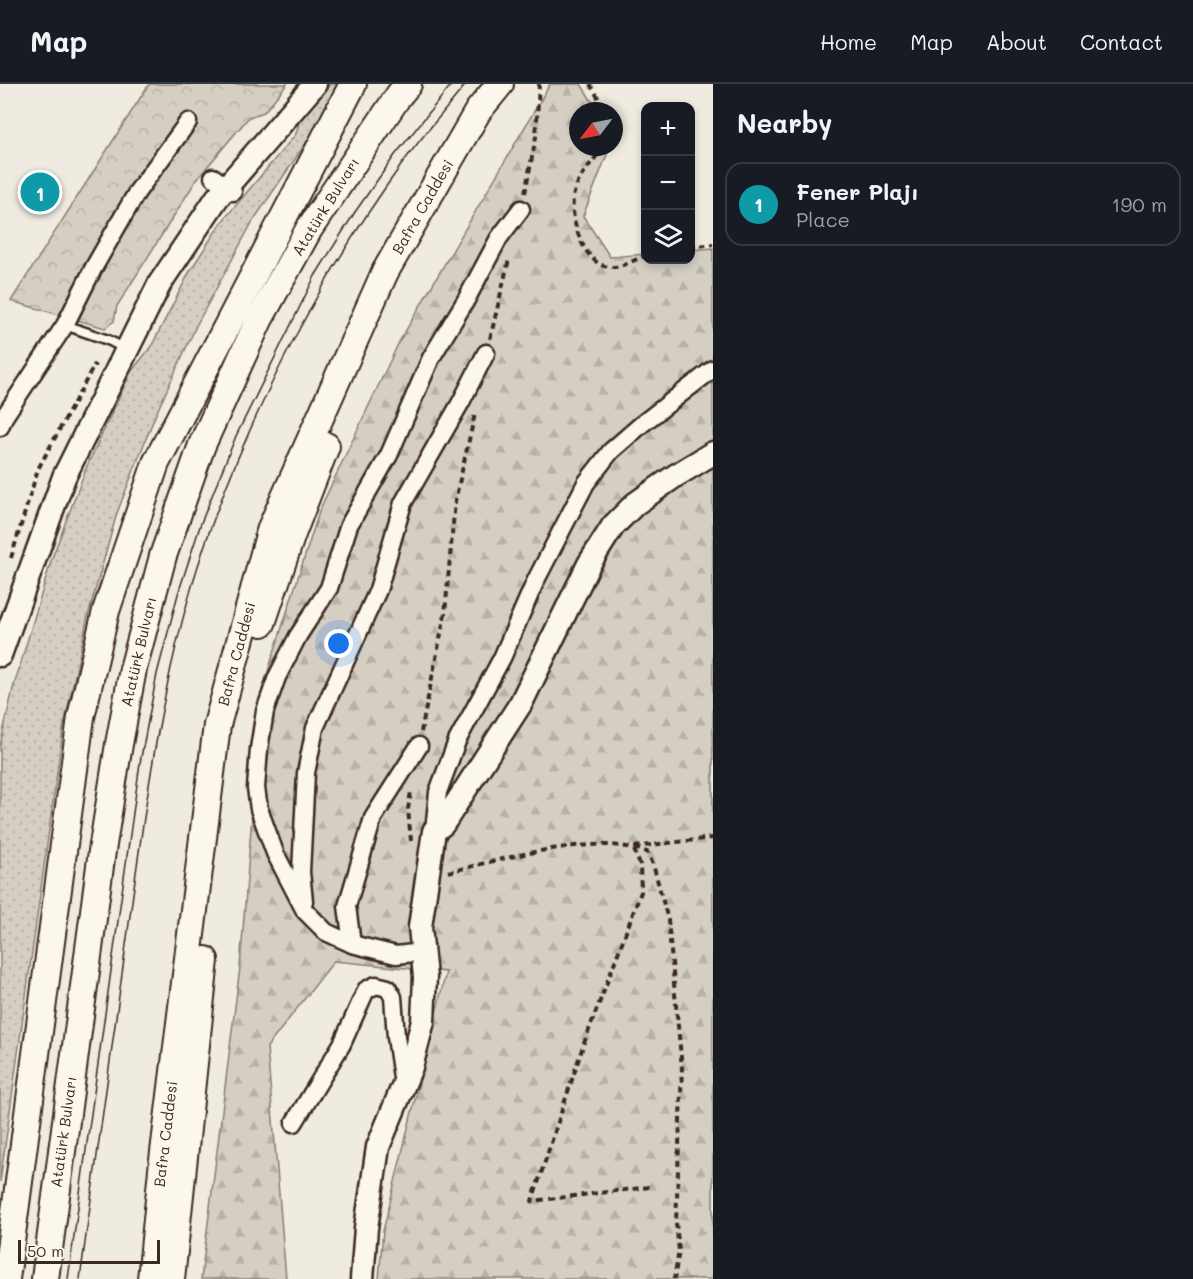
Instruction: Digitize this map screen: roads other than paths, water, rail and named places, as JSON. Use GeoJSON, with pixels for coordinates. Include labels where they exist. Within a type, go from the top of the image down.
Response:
{"type":"FeatureCollection","features":[{"type":"Feature","properties":{"kind":"main road","name":"Atatürk Bulvarı"},"geometry":{"type":"LineString","coordinates":[[6,1279],[81,717],[106,611],[156,463],[353,84]]}},
{"type":"Feature","properties":{"kind":"main road","name":"Atatürk Bulvarı"},"geometry":{"type":"LineString","coordinates":[[45,1279],[100,863],[119,744],[133,669],[163,556],[202,446],[259,320],[309,229],[408,84]]}},
{"type":"Feature","properties":{"kind":"main road","name":"Bafra Caddesi"},"geometry":{"type":"LineString","coordinates":[[151,1279],[163,1160],[217,725],[271,528],[386,272],[478,111],[500,84]]}},
{"type":"Feature","properties":{"kind":"main road","name":"Bafra Caddesi"},"geometry":{"type":"LineString","coordinates":[[171,1279],[231,734],[261,626],[323,451],[421,235],[489,123],[518,84]]}},
{"type":"Feature","properties":{"kind":"street"},"geometry":{"type":"LineString","coordinates":[[0,655],[64,477],[160,283],[224,185],[315,84]]}},
{"type":"Feature","properties":{"kind":"street"},"geometry":{"type":"LineString","coordinates":[[0,427],[4,417],[65,325],[94,267],[137,192],[188,122]]}},
{"type":"Feature","properties":{"kind":"street"},"geometry":{"type":"LineString","coordinates":[[423,952],[396,955],[352,944],[326,932],[305,911],[275,852],[258,809],[256,788],[259,749],[265,711],[278,677],[298,636],[329,588],[349,525],[389,455],[431,358],[466,300],[499,238],[521,209]]}},
{"type":"Feature","properties":{"kind":"street"},"geometry":{"type":"LineString","coordinates":[[305,911],[301,872],[303,819],[306,773],[315,728],[378,590],[403,503],[461,402],[486,353]]}},
{"type":"Feature","properties":{"kind":"street"},"geometry":{"type":"LineString","coordinates":[[362,1279],[366,1228],[378,1148],[411,1067],[423,1021],[425,977],[420,927],[438,792],[457,741],[502,658],[536,580],[585,483],[612,451],[642,424],[713,369]]}},
{"type":"Feature","properties":{"kind":"street"},"geometry":{"type":"LineString","coordinates":[[434,831],[443,824],[521,703],[589,564],[613,526],[635,504],[713,453]]}},
{"type":"Feature","properties":{"kind":"street"},"geometry":{"type":"LineString","coordinates":[[352,944],[347,906],[373,818],[419,746]]}},
{"type":"Feature","properties":{"kind":"street"},"geometry":{"type":"LineString","coordinates":[[294,1123],[342,1044],[366,990],[376,985],[388,988],[393,997],[403,1084]]}},
{"type":"Feature","properties":{"kind":"lane"},"geometry":{"type":"LineString","coordinates":[[65,325],[128,349]]}},
{"type":"Feature","properties":{"kind":"tram line"},"geometry":{"type":"LineString","coordinates":[[68,1279],[140,763],[157,674],[178,594],[201,523],[236,436],[315,276],[355,212],[395,155],[452,84]]}},
{"type":"Feature","properties":{"kind":"tram line"},"geometry":{"type":"LineString","coordinates":[[80,1279],[152,768],[170,671],[195,574],[229,479],[249,432],[319,293],[345,249],[402,164],[466,84]]}},
{"type":"Feature","properties":{"kind":"place","name":"Fener Plajı"},"geometry":{"type":"Point","coordinates":[40,192]}}]}
